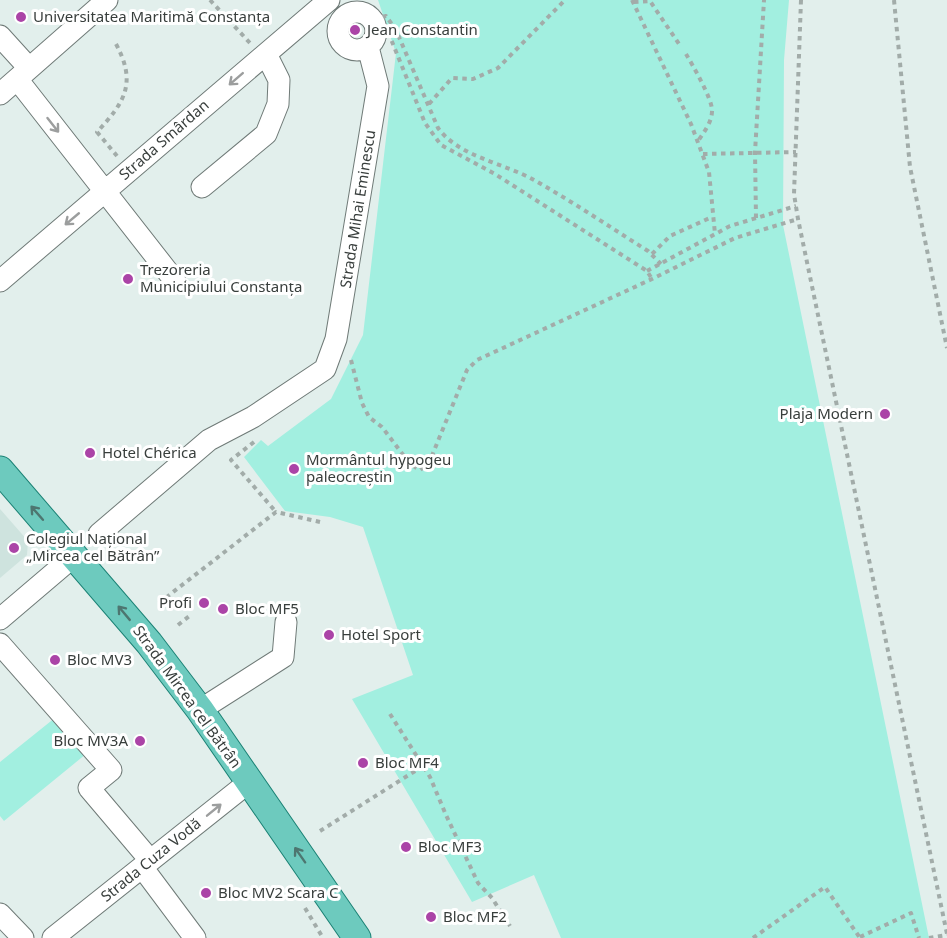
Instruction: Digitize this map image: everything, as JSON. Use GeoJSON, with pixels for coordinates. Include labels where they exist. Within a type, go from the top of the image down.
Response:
{"type":"FeatureCollection","features":[{"type":"Feature","properties":{"kind":"main road","name":"Strada Mircea cel Bătrân"},"geometry":{"type":"LineString","coordinates":[[3,479],[141,634],[200,710],[357,938]]}},
{"type":"Feature","properties":{"kind":"street"},"geometry":{"type":"LineString","coordinates":[[0,94],[107,0]]}},
{"type":"Feature","properties":{"kind":"street"},"geometry":{"type":"LineString","coordinates":[[327,2],[362,14]]}},
{"type":"Feature","properties":{"kind":"street","name":"Strada Smârdan"},"geometry":{"type":"LineString","coordinates":[[0,281],[327,2]]}},
{"type":"Feature","properties":{"kind":"street"},"geometry":{"type":"LineString","coordinates":[[362,14],[337,32],[343,44],[355,50],[368,47]]}},
{"type":"Feature","properties":{"kind":"street","name":"Strada Mihai Eminescu"},"geometry":{"type":"LineString","coordinates":[[99,534],[209,440],[253,417],[325,369],[336,339],[378,86],[368,47],[376,32],[362,14]]}},
{"type":"Feature","properties":{"kind":"street"},"geometry":{"type":"LineString","coordinates":[[0,36],[23,74],[105,191],[175,281]]}},
{"type":"Feature","properties":{"kind":"street"},"geometry":{"type":"LineString","coordinates":[[202,187],[266,134],[278,104],[279,80],[264,55]]}},
{"type":"Feature","properties":{"kind":"street"},"geometry":{"type":"LineString","coordinates":[[0,619],[67,562]]}},
{"type":"Feature","properties":{"kind":"street"},"geometry":{"type":"LineString","coordinates":[[200,710],[283,657],[285,622]]}},
{"type":"Feature","properties":{"kind":"street"},"geometry":{"type":"LineString","coordinates":[[0,644],[111,770],[90,788],[146,864],[195,938]]}},
{"type":"Feature","properties":{"kind":"street","name":"Strada Cuza Vodă"},"geometry":{"type":"LineString","coordinates":[[53,938],[249,782]]}},
{"type":"Feature","properties":{"kind":"street"},"geometry":{"type":"LineString","coordinates":[[0,914],[23,938]]}},
{"type":"Feature","properties":{"kind":"path"},"geometry":{"type":"LineString","coordinates":[[210,0],[264,55]]}},
{"type":"Feature","properties":{"kind":"path"},"geometry":{"type":"LineString","coordinates":[[428,104],[452,78],[473,79],[498,68],[565,0]]}},
{"type":"Feature","properties":{"kind":"path"},"geometry":{"type":"LineString","coordinates":[[756,219],[755,152],[764,0]]}},
{"type":"Feature","properties":{"kind":"path"},"geometry":{"type":"LineString","coordinates":[[801,0],[794,194],[947,934],[929,938]]}},
{"type":"Feature","properties":{"kind":"path"},"geometry":{"type":"LineString","coordinates":[[894,0],[910,167],[947,348]]}},
{"type":"Feature","properties":{"kind":"path"},"geometry":{"type":"LineString","coordinates":[[679,44],[650,2],[633,1],[703,154],[710,179],[715,234]]}},
{"type":"Feature","properties":{"kind":"path"},"geometry":{"type":"LineString","coordinates":[[362,14],[386,16],[396,30],[443,136],[469,153],[533,180],[652,254],[661,264]]}},
{"type":"Feature","properties":{"kind":"path"},"geometry":{"type":"LineString","coordinates":[[362,14],[425,123],[441,145],[495,174],[647,271],[652,279]]}},
{"type":"Feature","properties":{"kind":"path"},"geometry":{"type":"LineString","coordinates":[[116,44],[126,63],[125,94],[114,114],[97,132],[130,170]]}},
{"type":"Feature","properties":{"kind":"path"},"geometry":{"type":"LineString","coordinates":[[686,54],[696,70],[713,109],[708,126],[698,141]]}},
{"type":"Feature","properties":{"kind":"path"},"geometry":{"type":"LineString","coordinates":[[703,154],[796,152]]}},
{"type":"Feature","properties":{"kind":"path"},"geometry":{"type":"LineString","coordinates":[[647,271],[730,226],[796,207]]}},
{"type":"Feature","properties":{"kind":"path"},"geometry":{"type":"LineString","coordinates":[[652,254],[670,236],[712,217]]}},
{"type":"Feature","properties":{"kind":"path"},"geometry":{"type":"LineString","coordinates":[[349,354],[362,403],[369,417],[382,427],[410,464],[420,470],[429,463],[471,365],[735,237],[798,219]]}},
{"type":"Feature","properties":{"kind":"path"},"geometry":{"type":"LineString","coordinates":[[257,440],[231,460],[276,512],[320,522]]}},
{"type":"Feature","properties":{"kind":"path"},"geometry":{"type":"LineString","coordinates":[[159,603],[276,512]]}},
{"type":"Feature","properties":{"kind":"path"},"geometry":{"type":"LineString","coordinates":[[178,625],[192,614]]}},
{"type":"Feature","properties":{"kind":"path"},"geometry":{"type":"LineString","coordinates":[[390,714],[430,777],[478,883],[492,898],[510,926]]}},
{"type":"Feature","properties":{"kind":"path"},"geometry":{"type":"LineString","coordinates":[[321,831],[423,766]]}},
{"type":"Feature","properties":{"kind":"path"},"geometry":{"type":"LineString","coordinates":[[753,938],[825,887],[860,937],[910,913],[919,938]]}},
{"type":"Feature","properties":{"kind":"shaded area","name":"Colegiul Național „Mircea cel Bătrân”"},"geometry":{"type":"Polygon","coordinates":[[[0,509],[28,541],[27,555],[0,578],[0,509]]]}},
{"type":"Feature","properties":{"kind":"green space"},"geometry":{"type":"Polygon","coordinates":[[[378,0],[789,0],[784,60],[783,225],[929,938],[561,938],[534,875],[472,902],[352,699],[413,675],[363,527],[330,517],[285,511],[244,457],[261,440],[268,446],[331,399],[363,335],[396,53],[378,0]]]}},
{"type":"Feature","properties":{"kind":"green space"},"geometry":{"type":"Polygon","coordinates":[[[56,717],[86,754],[4,821],[0,816],[0,762],[56,717]]]}},
{"type":"Feature","properties":{"kind":"place","name":"Universitatea Maritimă Constanța"},"geometry":{"type":"Point","coordinates":[21,17]}},
{"type":"Feature","properties":{"kind":"place","name":"Jean Constantin"},"geometry":{"type":"Point","coordinates":[355,30]}},
{"type":"Feature","properties":{"kind":"place","name":"Trezoreria Municipiului Constanța"},"geometry":{"type":"Point","coordinates":[128,279]}},
{"type":"Feature","properties":{"kind":"place","name":"Plaja Modern"},"geometry":{"type":"Point","coordinates":[885,414]}},
{"type":"Feature","properties":{"kind":"place","name":"Hotel Chérica"},"geometry":{"type":"Point","coordinates":[90,453]}},
{"type":"Feature","properties":{"kind":"place","name":"Mormântul hypogeu paleocreștin"},"geometry":{"type":"Point","coordinates":[294,469]}},
{"type":"Feature","properties":{"kind":"place","name":"Colegiul Național „Mircea cel Bătrân”"},"geometry":{"type":"Point","coordinates":[14,548]}},
{"type":"Feature","properties":{"kind":"place","name":"Profi"},"geometry":{"type":"Point","coordinates":[204,603]}},
{"type":"Feature","properties":{"kind":"place","name":"Bloc MF5"},"geometry":{"type":"Point","coordinates":[223,609]}},
{"type":"Feature","properties":{"kind":"place","name":"Hotel Sport"},"geometry":{"type":"Point","coordinates":[329,635]}},
{"type":"Feature","properties":{"kind":"place","name":"Bloc MV3"},"geometry":{"type":"Point","coordinates":[55,660]}},
{"type":"Feature","properties":{"kind":"place","name":"Bloc MV3A"},"geometry":{"type":"Point","coordinates":[140,741]}},
{"type":"Feature","properties":{"kind":"place","name":"Bloc MF4"},"geometry":{"type":"Point","coordinates":[363,763]}},
{"type":"Feature","properties":{"kind":"place","name":"Bloc MF3"},"geometry":{"type":"Point","coordinates":[406,847]}},
{"type":"Feature","properties":{"kind":"place","name":"Bloc MV2 Scara C"},"geometry":{"type":"Point","coordinates":[206,893]}},
{"type":"Feature","properties":{"kind":"place","name":"Bloc MF2"},"geometry":{"type":"Point","coordinates":[431,917]}}]}
